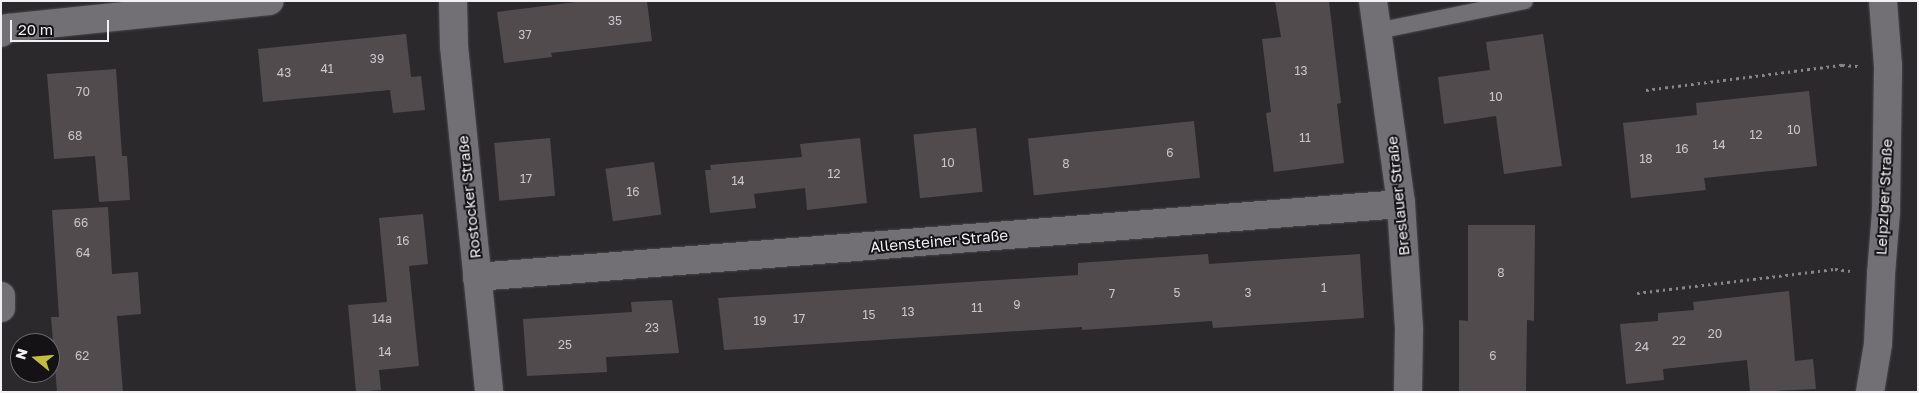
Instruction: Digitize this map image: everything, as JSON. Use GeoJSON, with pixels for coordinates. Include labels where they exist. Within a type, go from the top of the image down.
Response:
{"type":"FeatureCollection","features":[{"type":"Feature","properties":{"kind":"street"},"geometry":{"type":"LineString","coordinates":[[1,33],[8,28],[270,1]]}},
{"type":"Feature","properties":{"kind":"street","name":"Rostocker Straße"},"geometry":{"type":"LineString","coordinates":[[453,1],[454,46],[489,392]]}},
{"type":"Feature","properties":{"kind":"street","name":"Breslauer Straße"},"geometry":{"type":"LineString","coordinates":[[1373,1],[1401,204],[1409,329],[1408,392]]}},
{"type":"Feature","properties":{"kind":"street","name":"Leipziger Straße"},"geometry":{"type":"LineString","coordinates":[[1870,392],[1878,344],[1880,274],[1886,212],[1888,66],[1884,1]]}},
{"type":"Feature","properties":{"kind":"street","name":"Allensteiner Straße"},"geometry":{"type":"LineString","coordinates":[[477,277],[1401,204]]}},
{"type":"Feature","properties":{"kind":"street"},"geometry":{"type":"LineString","coordinates":[[1,296],[1,308]]}},
{"type":"Feature","properties":{"kind":"lane"},"geometry":{"type":"LineString","coordinates":[[1378,31],[1525,1]]}},
{"type":"Feature","properties":{"kind":"path"},"geometry":{"type":"LineString","coordinates":[[1646,90],[1842,65],[1888,66]]}},
{"type":"Feature","properties":{"kind":"path"},"geometry":{"type":"LineString","coordinates":[[1637,293],[1835,269],[1880,274]]}},
{"type":"Feature","properties":{"kind":"building"},"geometry":{"type":"Polygon","coordinates":[[[584,1],[647,1],[652,41],[551,53],[552,57],[504,63],[497,12],[584,1]]]}},
{"type":"Feature","properties":{"kind":"building"},"geometry":{"type":"Polygon","coordinates":[[[1275,1],[1329,1],[1341,103],[1337,104],[1344,163],[1274,172],[1266,113],[1271,112],[1262,39],[1281,37],[1275,1]]]}},
{"type":"Feature","properties":{"kind":"building"},"geometry":{"type":"Polygon","coordinates":[[[406,34],[411,77],[421,76],[425,110],[393,113],[390,90],[263,102],[258,49],[406,34]]]}},
{"type":"Feature","properties":{"kind":"building"},"geometry":{"type":"Polygon","coordinates":[[[1543,34],[1562,166],[1504,174],[1496,116],[1444,124],[1438,77],[1490,70],[1486,42],[1543,34]]]}},
{"type":"Feature","properties":{"kind":"building"},"geometry":{"type":"Polygon","coordinates":[[[116,69],[122,156],[127,156],[130,200],[99,202],[95,156],[54,159],[47,74],[116,69]]]}},
{"type":"Feature","properties":{"kind":"building"},"geometry":{"type":"Polygon","coordinates":[[[1809,91],[1817,166],[1704,178],[1706,190],[1631,198],[1623,123],[1697,115],[1696,103],[1809,91]]]}},
{"type":"Feature","properties":{"kind":"building"},"geometry":{"type":"Polygon","coordinates":[[[1194,121],[1200,178],[1034,195],[1028,138],[1194,121]]]}},
{"type":"Feature","properties":{"kind":"building"},"geometry":{"type":"Polygon","coordinates":[[[976,128],[983,192],[920,198],[913,135],[976,128]]]}},
{"type":"Feature","properties":{"kind":"building"},"geometry":{"type":"Polygon","coordinates":[[[550,138],[555,196],[499,201],[494,143],[550,138]]]}},
{"type":"Feature","properties":{"kind":"building"},"geometry":{"type":"Polygon","coordinates":[[[860,138],[867,203],[807,210],[805,188],[754,194],[756,208],[710,213],[705,170],[711,170],[710,165],[802,157],[800,144],[860,138]]]}},
{"type":"Feature","properties":{"kind":"building"},"geometry":{"type":"Polygon","coordinates":[[[654,162],[661,214],[613,221],[605,169],[654,162]]]}},
{"type":"Feature","properties":{"kind":"building"},"geometry":{"type":"Polygon","coordinates":[[[108,207],[112,274],[138,272],[141,314],[117,316],[123,392],[57,392],[56,383],[60,383],[60,333],[52,333],[51,317],[59,317],[52,210],[108,207]]]}},
{"type":"Feature","properties":{"kind":"building"},"geometry":{"type":"Polygon","coordinates":[[[423,214],[428,264],[409,266],[419,366],[379,370],[381,390],[356,392],[348,305],[387,302],[379,218],[423,214]]]}},
{"type":"Feature","properties":{"kind":"building"},"geometry":{"type":"Polygon","coordinates":[[[1468,225],[1535,225],[1534,321],[1527,320],[1526,392],[1459,392],[1459,320],[1468,321],[1468,225]]]}},
{"type":"Feature","properties":{"kind":"building"},"geometry":{"type":"Polygon","coordinates":[[[1208,254],[1209,264],[1360,254],[1364,318],[1213,328],[1212,321],[1082,330],[1082,327],[724,350],[718,298],[1078,275],[1078,263],[1208,254]]]}},
{"type":"Feature","properties":{"kind":"building"},"geometry":{"type":"Polygon","coordinates":[[[1789,291],[1795,361],[1813,359],[1816,389],[1750,392],[1747,360],[1663,369],[1664,380],[1626,384],[1620,324],[1658,321],[1658,313],[1694,310],[1693,302],[1789,291]]]}},
{"type":"Feature","properties":{"kind":"building"},"geometry":{"type":"Polygon","coordinates":[[[672,300],[679,353],[606,357],[607,372],[527,376],[523,319],[632,312],[631,302],[672,300]]]}}]}
